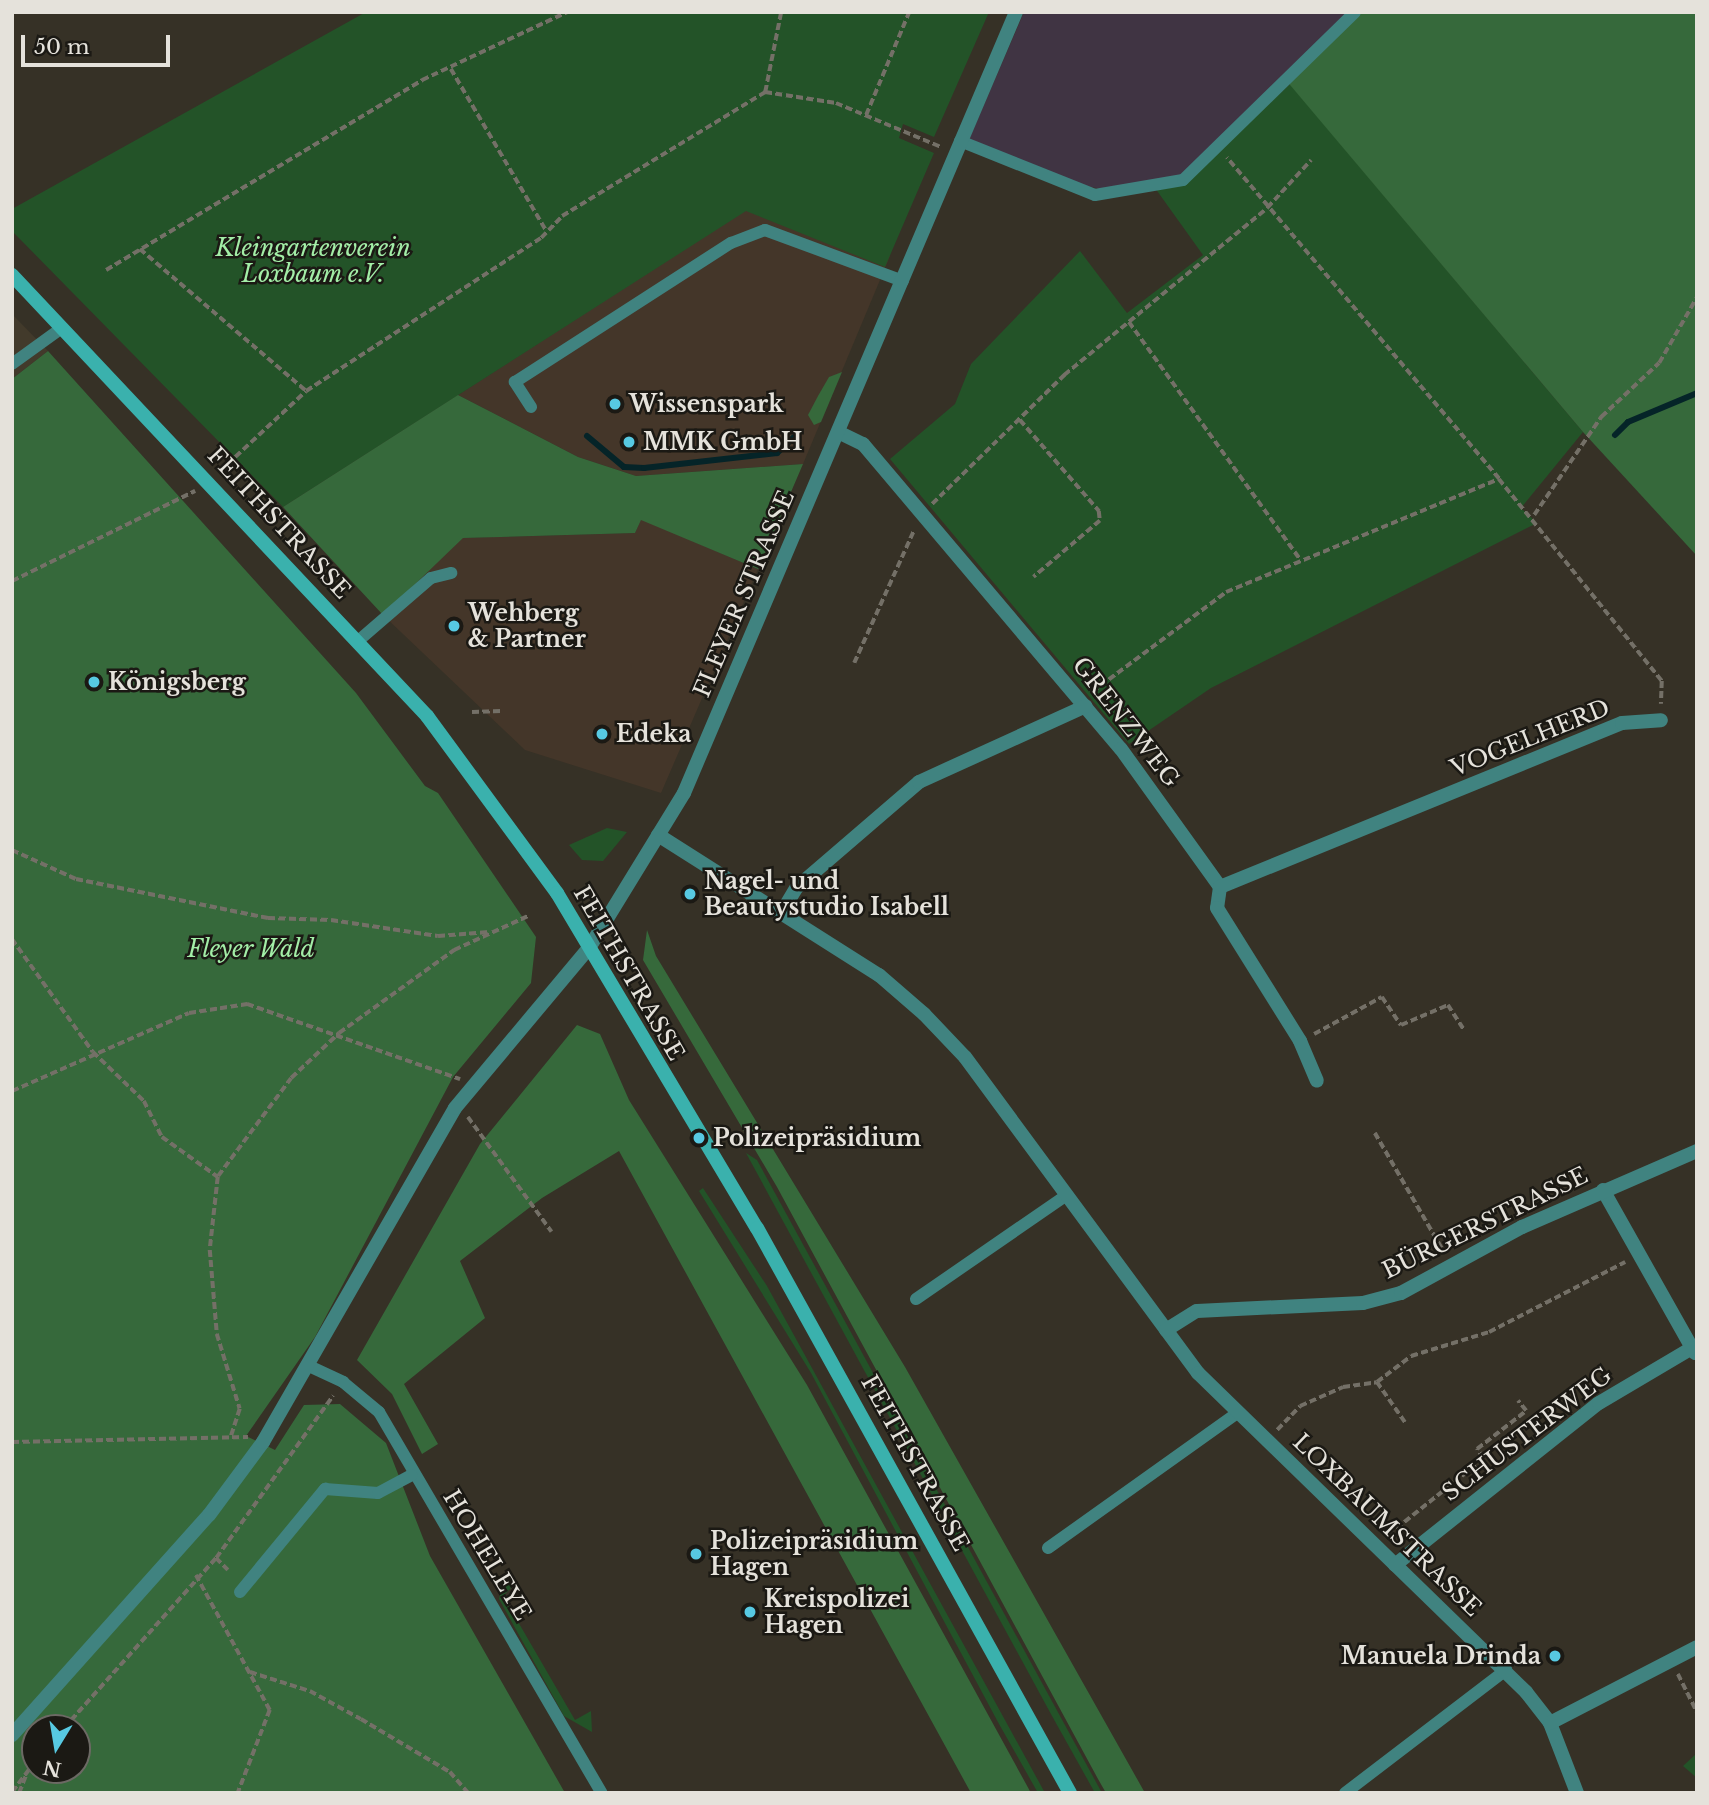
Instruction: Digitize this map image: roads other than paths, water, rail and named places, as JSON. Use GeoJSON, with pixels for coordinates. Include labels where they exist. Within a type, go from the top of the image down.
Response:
{"type":"FeatureCollection","features":[{"type":"Feature","properties":{"kind":"main road","name":"FEITHSTRASSE"},"geometry":{"type":"LineString","coordinates":[[12,275],[358,641],[450,747],[589,948],[757,1228],[1070,1793]]}},
{"type":"Feature","properties":{"kind":"street","name":"FLEYER STRASSE"},"geometry":{"type":"LineString","coordinates":[[589,948],[684,793],[1016,12]]}},
{"type":"Feature","properties":{"kind":"street","name":"GRENZWEG"},"geometry":{"type":"LineString","coordinates":[[838,432],[863,444],[1084,703],[1220,887],[1217,908],[1300,1041],[1317,1081]]}},
{"type":"Feature","properties":{"kind":"street"},"geometry":{"type":"LineString","coordinates":[[783,910],[797,887],[919,782],[1084,703]]}},
{"type":"Feature","properties":{"kind":"street","name":"VOGELHERD"},"geometry":{"type":"LineString","coordinates":[[1220,887],[1622,723],[1661,720]]}},
{"type":"Feature","properties":{"kind":"street","name":"LOXBAUMSTRASSE"},"geometry":{"type":"LineString","coordinates":[[658,835],[783,910],[879,975],[924,1014],[965,1057],[1166,1330],[1236,1414],[1506,1670],[1550,1723],[1577,1793]]}},
{"type":"Feature","properties":{"kind":"street"},"geometry":{"type":"LineString","coordinates":[[12,1735],[209,1516],[263,1442],[309,1366],[455,1108],[473,1083],[589,948]]}},
{"type":"Feature","properties":{"kind":"street","name":"BÜRGERSTRASSE"},"geometry":{"type":"LineString","coordinates":[[1166,1330],[1197,1311],[1363,1303],[1401,1293],[1603,1190],[1697,1151]]}},
{"type":"Feature","properties":{"kind":"street"},"geometry":{"type":"LineString","coordinates":[[1603,1190],[1694,1352]]}},
{"type":"Feature","properties":{"kind":"street","name":"SCHUSTERWEG"},"geometry":{"type":"LineString","coordinates":[[1395,1565],[1599,1403],[1694,1352]]}},
{"type":"Feature","properties":{"kind":"street"},"geometry":{"type":"LineString","coordinates":[[1550,1723],[1697,1647]]}},
{"type":"Feature","properties":{"kind":"lane"},"geometry":{"type":"LineString","coordinates":[[957,147],[1096,195],[1184,180],[1220,150],[1355,12]]}},
{"type":"Feature","properties":{"kind":"lane"},"geometry":{"type":"LineString","coordinates":[[531,407],[515,382],[731,243],[765,229],[903,281]]}},
{"type":"Feature","properties":{"kind":"lane"},"geometry":{"type":"LineString","coordinates":[[12,365],[62,328]]}},
{"type":"Feature","properties":{"kind":"lane"},"geometry":{"type":"LineString","coordinates":[[358,641],[430,578],[450,573]]}},
{"type":"Feature","properties":{"kind":"lane"},"geometry":{"type":"LineString","coordinates":[[916,1299],[1067,1195]]}},
{"type":"Feature","properties":{"kind":"lane","name":"HOHELEYE"},"geometry":{"type":"LineString","coordinates":[[309,1366],[343,1382],[379,1412],[412,1475],[601,1793]]}},
{"type":"Feature","properties":{"kind":"lane"},"geometry":{"type":"LineString","coordinates":[[1048,1548],[1236,1414]]}},
{"type":"Feature","properties":{"kind":"lane"},"geometry":{"type":"LineString","coordinates":[[240,1592],[325,1489],[378,1493],[412,1475]]}},
{"type":"Feature","properties":{"kind":"lane"},"geometry":{"type":"LineString","coordinates":[[1345,1793],[1506,1670]]}},
{"type":"Feature","properties":{"kind":"waterway"},"geometry":{"type":"LineString","coordinates":[[1615,435],[1628,422],[1697,393]]}},
{"type":"Feature","properties":{"kind":"waterway"},"geometry":{"type":"LineString","coordinates":[[587,436],[624,467],[644,468],[777,453],[794,437]]}},
{"type":"Feature","properties":{"kind":"place","name":"Wissenspark"},"geometry":{"type":"Point","coordinates":[615,404]}},
{"type":"Feature","properties":{"kind":"place","name":"MMK GmbH"},"geometry":{"type":"Point","coordinates":[629,442]}},
{"type":"Feature","properties":{"kind":"place","name":"Wehberg & Partner"},"geometry":{"type":"Point","coordinates":[454,626]}},
{"type":"Feature","properties":{"kind":"place","name":"Königsberg"},"geometry":{"type":"Point","coordinates":[94,682]}},
{"type":"Feature","properties":{"kind":"place","name":"Edeka"},"geometry":{"type":"Point","coordinates":[602,734]}},
{"type":"Feature","properties":{"kind":"place","name":"Nagel- und Beautystudio Isabell"},"geometry":{"type":"Point","coordinates":[690,894]}},
{"type":"Feature","properties":{"kind":"place","name":"Polizeipräsidium"},"geometry":{"type":"Point","coordinates":[699,1138]}},
{"type":"Feature","properties":{"kind":"place","name":"Polizeipräsidium Hagen"},"geometry":{"type":"Point","coordinates":[696,1554]}},
{"type":"Feature","properties":{"kind":"place","name":"Kreispolizei Hagen"},"geometry":{"type":"Point","coordinates":[750,1612]}},
{"type":"Feature","properties":{"kind":"place","name":"Manuela Drinda"},"geometry":{"type":"Point","coordinates":[1555,1656]}},
{"type":"Feature","properties":{"kind":"park label","name":"Kleingartenverein Loxbaum e.V."},"geometry":{"type":"Point","coordinates":[313,261]}},
{"type":"Feature","properties":{"kind":"park label","name":"Fleyer Wald"},"geometry":{"type":"Point","coordinates":[251,949]}}]}
